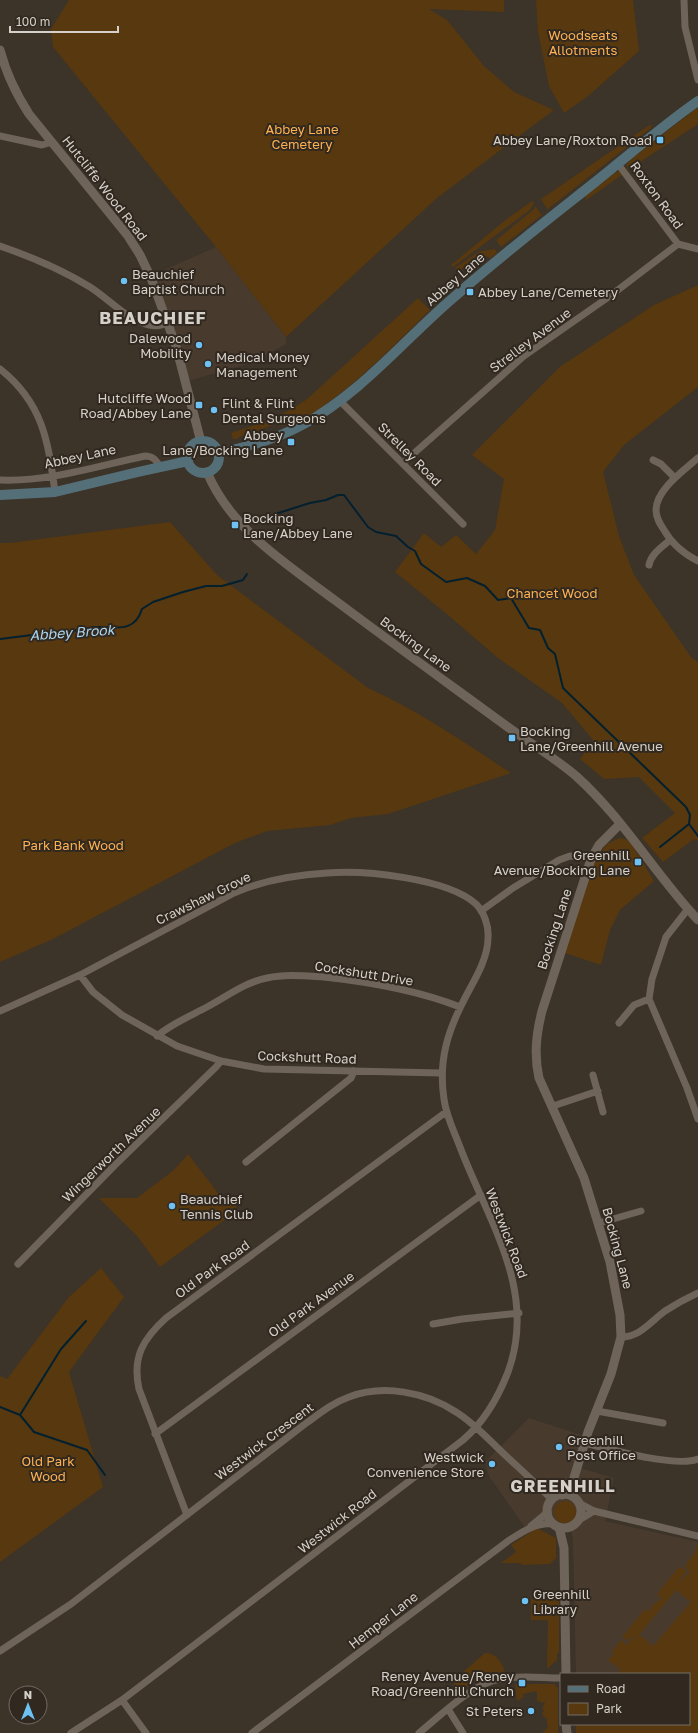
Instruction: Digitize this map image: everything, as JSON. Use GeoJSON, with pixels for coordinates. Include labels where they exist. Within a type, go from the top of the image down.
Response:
{"type":"FeatureCollection","features":[{"type":"Feature","properties":{"kind":"main road","name":"Abbey Lane"},"geometry":{"type":"LineString","coordinates":[[218,453],[256,444],[289,432],[312,420],[340,401],[482,272],[698,101]]}},
{"type":"Feature","properties":{"kind":"main road"},"geometry":{"type":"LineString","coordinates":[[201,442],[212,444],[218,453],[217,465],[207,472],[195,470],[188,462],[190,449],[194,444],[201,442]]}},
{"type":"Feature","properties":{"kind":"main road"},"geometry":{"type":"LineString","coordinates":[[0,495],[55,492],[188,462]]}},
{"type":"Feature","properties":{"kind":"street"},"geometry":{"type":"LineString","coordinates":[[684,0],[685,27],[698,80]]}},
{"type":"Feature","properties":{"kind":"street","name":"Hutcliffe Wood Road"},"geometry":{"type":"LineString","coordinates":[[0,50],[3,64],[20,100],[128,236],[140,254],[151,278],[176,346],[201,442]]}},
{"type":"Feature","properties":{"kind":"street"},"geometry":{"type":"LineString","coordinates":[[0,136],[42,144],[52,142]]}},
{"type":"Feature","properties":{"kind":"street","name":"Roxton Road"},"geometry":{"type":"LineString","coordinates":[[618,164],[678,244],[698,249]]}},
{"type":"Feature","properties":{"kind":"street","name":"Strelley Avenue"},"geometry":{"type":"LineString","coordinates":[[403,463],[524,356],[610,296],[678,244]]}},
{"type":"Feature","properties":{"kind":"street"},"geometry":{"type":"LineString","coordinates":[[0,246],[38,259],[51,266],[90,288],[139,321],[150,325],[159,326],[168,323]]}},
{"type":"Feature","properties":{"kind":"street"},"geometry":{"type":"LineString","coordinates":[[0,369],[14,380],[36,410],[43,428],[55,492]]}},
{"type":"Feature","properties":{"kind":"street","name":"Strelley Road"},"geometry":{"type":"LineString","coordinates":[[340,401],[463,524]]}},
{"type":"Feature","properties":{"kind":"street","name":"Abbey Lane"},"geometry":{"type":"LineString","coordinates":[[0,480],[27,480],[53,476],[145,456],[152,457],[156,460],[160,468]]}},
{"type":"Feature","properties":{"kind":"street"},"geometry":{"type":"LineString","coordinates":[[698,458],[675,478],[661,495],[656,509],[660,524],[670,540],[681,550],[698,561]]}},
{"type":"Feature","properties":{"kind":"street"},"geometry":{"type":"LineString","coordinates":[[653,460],[661,464],[675,478]]}},
{"type":"Feature","properties":{"kind":"street","name":"Bocking Lane"},"geometry":{"type":"LineString","coordinates":[[207,472],[217,494],[227,508],[244,528],[260,543],[575,776],[620,824],[599,845],[591,858],[537,1030],[535,1062],[539,1078],[553,1106],[584,1178],[599,1223],[616,1294],[621,1337],[611,1374],[585,1443],[573,1481],[562,1495]]}},
{"type":"Feature","properties":{"kind":"street"},"geometry":{"type":"LineString","coordinates":[[649,565],[651,558],[656,552],[670,540]]}},
{"type":"Feature","properties":{"kind":"street"},"geometry":{"type":"LineString","coordinates":[[620,824],[698,920]]}},
{"type":"Feature","properties":{"kind":"street"},"geometry":{"type":"LineString","coordinates":[[481,911],[513,888],[559,860],[570,856],[591,858]]}},
{"type":"Feature","properties":{"kind":"street","name":"Crawshaw Grove"},"geometry":{"type":"LineString","coordinates":[[0,1011],[80,975],[241,890],[261,883],[291,877],[343,872],[402,877],[442,887],[461,894],[475,903],[481,911]]}},
{"type":"Feature","properties":{"kind":"street"},"geometry":{"type":"LineString","coordinates":[[688,909],[666,937],[652,979],[649,1000],[687,1088],[698,1119]]}},
{"type":"Feature","properties":{"kind":"street","name":"Westwick Road"},"geometry":{"type":"LineString","coordinates":[[71,1733],[122,1700],[476,1428],[497,1396],[511,1364],[517,1337],[518,1313],[512,1275],[481,1194],[463,1155],[446,1112],[441,1073],[447,1040],[460,1007],[487,950],[487,926],[481,911]]}},
{"type":"Feature","properties":{"kind":"street","name":"Cockshutt Road"},"geometry":{"type":"LineString","coordinates":[[80,975],[94,992],[122,1015],[177,1046],[221,1061],[264,1069],[441,1073]]}},
{"type":"Feature","properties":{"kind":"street","name":"Cockshutt Drive"},"geometry":{"type":"LineString","coordinates":[[157,1036],[174,1025],[251,983],[276,976],[307,976],[344,979],[438,998],[460,1007]]}},
{"type":"Feature","properties":{"kind":"street"},"geometry":{"type":"LineString","coordinates":[[618,1023],[634,1006],[649,1000]]}},
{"type":"Feature","properties":{"kind":"street","name":"Wingerworth Avenue"},"geometry":{"type":"LineString","coordinates":[[18,1264],[116,1164],[221,1061]]}},
{"type":"Feature","properties":{"kind":"street"},"geometry":{"type":"LineString","coordinates":[[246,1162],[351,1078],[354,1071]]}},
{"type":"Feature","properties":{"kind":"street"},"geometry":{"type":"LineString","coordinates":[[593,1075],[603,1112]]}},
{"type":"Feature","properties":{"kind":"street"},"geometry":{"type":"LineString","coordinates":[[553,1106],[598,1091]]}},
{"type":"Feature","properties":{"kind":"street","name":"Old Park Road"},"geometry":{"type":"LineString","coordinates":[[187,1515],[139,1389],[136,1369],[142,1347],[147,1338],[155,1328],[172,1313],[446,1112]]}},
{"type":"Feature","properties":{"kind":"street","name":"Old Park Avenue"},"geometry":{"type":"LineString","coordinates":[[155,1434],[481,1194]]}},
{"type":"Feature","properties":{"kind":"street"},"geometry":{"type":"LineString","coordinates":[[599,1223],[641,1211]]}},
{"type":"Feature","properties":{"kind":"street"},"geometry":{"type":"LineString","coordinates":[[621,1337],[630,1337],[636,1334],[665,1312],[698,1293]]}},
{"type":"Feature","properties":{"kind":"street"},"geometry":{"type":"LineString","coordinates":[[433,1324],[462,1319],[518,1313]]}},
{"type":"Feature","properties":{"kind":"street","name":"Westwick Crescent"},"geometry":{"type":"LineString","coordinates":[[0,1651],[71,1604],[326,1408],[350,1396],[381,1391],[413,1394],[457,1412],[552,1500]]}},
{"type":"Feature","properties":{"kind":"street"},"geometry":{"type":"LineString","coordinates":[[597,1411],[663,1423]]}},
{"type":"Feature","properties":{"kind":"street"},"geometry":{"type":"LineString","coordinates":[[585,1443],[630,1454],[686,1462],[698,1459]]}},
{"type":"Feature","properties":{"kind":"street","name":"Bocking Lane"},"geometry":{"type":"LineString","coordinates":[[573,1481],[577,1501]]}},
{"type":"Feature","properties":{"kind":"street"},"geometry":{"type":"LineString","coordinates":[[566,1673],[564,1548],[556,1525],[550,1520],[548,1512],[548,1508],[552,1500],[562,1495],[572,1496],[577,1501],[594,1511],[698,1536]]}},
{"type":"Feature","properties":{"kind":"street"},"geometry":{"type":"LineString","coordinates":[[577,1501],[581,1512],[579,1520]]}},
{"type":"Feature","properties":{"kind":"street"},"geometry":{"type":"LineString","coordinates":[[564,1548],[572,1527],[579,1520],[594,1511]]}},
{"type":"Feature","properties":{"kind":"street","name":"Hemper Lane"},"geometry":{"type":"LineString","coordinates":[[252,1733],[441,1590],[508,1541],[530,1528],[548,1512]]}},
{"type":"Feature","properties":{"kind":"street","name":"Hemper Lane"},"geometry":{"type":"LineString","coordinates":[[530,1528],[542,1524],[556,1525]]}},
{"type":"Feature","properties":{"kind":"street"},"geometry":{"type":"LineString","coordinates":[[556,1525],[572,1527]]}},
{"type":"Feature","properties":{"kind":"street"},"geometry":{"type":"LineString","coordinates":[[419,1733],[448,1709],[478,1687],[489,1681],[500,1678],[522,1677],[560,1678]]}},
{"type":"Feature","properties":{"kind":"street"},"geometry":{"type":"LineString","coordinates":[[122,1700],[146,1733]]}},
{"type":"Feature","properties":{"kind":"street"},"geometry":{"type":"LineString","coordinates":[[448,1709],[463,1733]]}},
{"type":"Feature","properties":{"kind":"shaded area"},"geometry":{"type":"Polygon","coordinates":[[[216,247],[286,337],[286,344],[251,363],[189,380],[169,313],[153,275],[216,247]]]}},
{"type":"Feature","properties":{"kind":"shaded area"},"geometry":{"type":"Polygon","coordinates":[[[529,1418],[587,1437],[577,1467],[614,1478],[605,1521],[698,1542],[698,1733],[576,1733],[576,1725],[690,1725],[690,1673],[576,1673],[573,1538],[571,1532],[545,1525],[530,1532],[524,1526],[489,1476],[485,1462],[529,1418]]]}},
{"type":"Feature","properties":{"kind":"green space","name":"Abbey Lane Cemetery"},"geometry":{"type":"Polygon","coordinates":[[[69,0],[504,0],[504,12],[429,9],[447,20],[484,66],[514,92],[554,110],[437,198],[286,337],[216,247],[53,47],[51,29],[69,0]]]}},
{"type":"Feature","properties":{"kind":"green space","name":"Woodseats Allotments"},"geometry":{"type":"Polygon","coordinates":[[[536,0],[633,0],[639,51],[587,97],[564,113],[549,86],[538,31],[536,0]]]}},
{"type":"Feature","properties":{"kind":"green space"},"geometry":{"type":"Polygon","coordinates":[[[698,107],[698,124],[628,170],[626,165],[630,160],[698,107]]]}},
{"type":"Feature","properties":{"kind":"green space"},"geometry":{"type":"Polygon","coordinates":[[[651,124],[651,128],[547,209],[541,199],[651,124]]]}},
{"type":"Feature","properties":{"kind":"green space"},"geometry":{"type":"Polygon","coordinates":[[[616,172],[620,172],[622,175],[586,200],[585,196],[616,172]]]}},
{"type":"Feature","properties":{"kind":"green space"},"geometry":{"type":"Polygon","coordinates":[[[532,201],[534,203],[530,210],[453,267],[451,265],[508,218],[532,201]]]}},
{"type":"Feature","properties":{"kind":"green space"},"geometry":{"type":"Polygon","coordinates":[[[535,206],[542,215],[501,247],[496,240],[533,210],[535,206]]]}},
{"type":"Feature","properties":{"kind":"green space"},"geometry":{"type":"Polygon","coordinates":[[[493,249],[496,250],[497,253],[491,258],[485,256],[457,271],[455,268],[478,252],[493,249]]]}},
{"type":"Feature","properties":{"kind":"green space","name":"Chancet Wood"},"geometry":{"type":"Polygon","coordinates":[[[698,285],[698,387],[624,445],[603,472],[619,536],[634,575],[691,657],[698,662],[698,841],[694,839],[663,862],[642,838],[675,813],[639,777],[604,779],[580,759],[593,740],[562,703],[498,658],[395,572],[424,533],[441,547],[456,535],[476,554],[495,530],[504,479],[472,455],[561,366],[654,305],[698,285]]]}},
{"type":"Feature","properties":{"kind":"green space"},"geometry":{"type":"Polygon","coordinates":[[[418,298],[430,310],[380,359],[339,395],[318,410],[298,421],[281,426],[277,417],[306,400],[418,298]]]}},
{"type":"Feature","properties":{"kind":"green space"},"geometry":{"type":"Polygon","coordinates":[[[270,420],[273,425],[237,439],[233,439],[231,433],[270,420]]]}},
{"type":"Feature","properties":{"kind":"green space","name":"Park Bank Wood"},"geometry":{"type":"Polygon","coordinates":[[[170,522],[217,575],[368,688],[423,717],[511,773],[388,814],[351,818],[330,825],[267,831],[235,843],[53,939],[0,962],[0,543],[10,543],[170,522]]]}},
{"type":"Feature","properties":{"kind":"green space"},"geometry":{"type":"Polygon","coordinates":[[[619,838],[625,839],[631,843],[654,881],[620,910],[610,930],[601,965],[565,953],[594,861],[607,844],[619,838]]]}},
{"type":"Feature","properties":{"kind":"green space","name":"Beauchief Tennis Club"},"geometry":{"type":"Polygon","coordinates":[[[188,1154],[225,1202],[234,1197],[237,1211],[160,1267],[137,1236],[99,1198],[137,1198],[174,1170],[188,1154]]]}},
{"type":"Feature","properties":{"kind":"green space","name":"Old Park Wood"},"geometry":{"type":"Polygon","coordinates":[[[101,1268],[124,1297],[69,1372],[103,1487],[0,1562],[0,1376],[7,1379],[69,1297],[101,1268]]]}},
{"type":"Feature","properties":{"kind":"green space"},"geometry":{"type":"Polygon","coordinates":[[[565,1501],[573,1504],[576,1512],[573,1520],[565,1523],[557,1520],[554,1512],[557,1504],[565,1501]]]}},
{"type":"Feature","properties":{"kind":"green space"},"geometry":{"type":"Polygon","coordinates":[[[537,1528],[556,1538],[556,1558],[550,1564],[521,1565],[521,1563],[501,1563],[516,1552],[511,1545],[537,1528]]]}},
{"type":"Feature","properties":{"kind":"green space"},"geometry":{"type":"Polygon","coordinates":[[[698,1542],[698,1733],[576,1733],[576,1725],[690,1725],[690,1673],[616,1673],[621,1670],[608,1660],[614,1654],[612,1652],[621,1640],[627,1645],[630,1640],[640,1635],[653,1646],[691,1602],[676,1590],[680,1582],[690,1571],[685,1566],[696,1551],[698,1542]]]}},
{"type":"Feature","properties":{"kind":"green space"},"geometry":{"type":"Polygon","coordinates":[[[679,1567],[687,1570],[680,1580],[676,1590],[639,1635],[627,1640],[622,1637],[645,1609],[648,1612],[655,1603],[660,1600],[661,1598],[657,1594],[679,1567]]]}},
{"type":"Feature","properties":{"kind":"green space"},"geometry":{"type":"Polygon","coordinates":[[[559,1597],[559,1653],[557,1653],[557,1660],[547,1669],[548,1620],[531,1620],[531,1599],[559,1597]]]}},
{"type":"Feature","properties":{"kind":"green space"},"geometry":{"type":"Polygon","coordinates":[[[485,1653],[492,1654],[498,1658],[505,1671],[477,1679],[458,1692],[454,1684],[455,1679],[485,1653]]]}},
{"type":"Feature","properties":{"kind":"green space"},"geometry":{"type":"Polygon","coordinates":[[[515,1684],[554,1684],[558,1688],[558,1733],[542,1733],[549,1726],[547,1725],[547,1718],[545,1718],[542,1714],[544,1710],[542,1708],[545,1703],[537,1701],[537,1691],[523,1694],[524,1697],[517,1701],[515,1684]]]}},
{"type":"Feature","properties":{"kind":"waterway","name":"Abbey Brook"},"geometry":{"type":"LineString","coordinates":[[253,521],[310,503],[326,500],[338,495],[344,495],[368,527],[376,532],[396,536],[415,551],[421,564],[446,582],[467,578],[485,586],[498,600],[511,598],[529,628],[540,630],[548,648],[555,654],[563,688],[686,807],[690,815],[689,824],[698,836]]}},
{"type":"Feature","properties":{"kind":"waterway","name":"Abbey Brook"},"geometry":{"type":"LineString","coordinates":[[0,639],[32,635],[37,637],[43,634],[56,632],[60,635],[64,635],[72,631],[82,631],[88,628],[96,627],[119,628],[133,624],[138,618],[142,609],[153,602],[206,586],[222,586],[243,580],[247,574]]}},
{"type":"Feature","properties":{"kind":"waterway"},"geometry":{"type":"LineString","coordinates":[[660,847],[689,824]]}},
{"type":"Feature","properties":{"kind":"waterway"},"geometry":{"type":"LineString","coordinates":[[20,1415],[61,1349],[86,1321]]}},
{"type":"Feature","properties":{"kind":"waterway"},"geometry":{"type":"LineString","coordinates":[[0,1407],[20,1415],[34,1432],[87,1450],[105,1475]]}},
{"type":"Feature","properties":{"kind":"place","name":"Abbey Lane/Roxton Road"},"geometry":{"type":"Point","coordinates":[660,140]}},
{"type":"Feature","properties":{"kind":"place","name":"Beauchief Baptist Church"},"geometry":{"type":"Point","coordinates":[124,281]}},
{"type":"Feature","properties":{"kind":"place","name":"Abbey Lane/Cemetery"},"geometry":{"type":"Point","coordinates":[470,292]}},
{"type":"Feature","properties":{"kind":"place","name":"Dalewood Mobility"},"geometry":{"type":"Point","coordinates":[199,345]}},
{"type":"Feature","properties":{"kind":"place","name":"Medical Money Management"},"geometry":{"type":"Point","coordinates":[208,364]}},
{"type":"Feature","properties":{"kind":"place","name":"Hutcliffe Wood Road/Abbey Lane"},"geometry":{"type":"Point","coordinates":[199,405]}},
{"type":"Feature","properties":{"kind":"place","name":"Flint & Flint Dental Surgeons"},"geometry":{"type":"Point","coordinates":[214,410]}},
{"type":"Feature","properties":{"kind":"place","name":"Abbey Lane/Bocking Lane"},"geometry":{"type":"Point","coordinates":[291,442]}},
{"type":"Feature","properties":{"kind":"place","name":"Bocking Lane/Abbey Lane"},"geometry":{"type":"Point","coordinates":[235,525]}},
{"type":"Feature","properties":{"kind":"place","name":"Bocking Lane/Greenhill Avenue"},"geometry":{"type":"Point","coordinates":[512,738]}},
{"type":"Feature","properties":{"kind":"place","name":"Greenhill Avenue/Bocking Lane"},"geometry":{"type":"Point","coordinates":[638,862]}},
{"type":"Feature","properties":{"kind":"place","name":"Beauchief Tennis Club"},"geometry":{"type":"Point","coordinates":[172,1206]}},
{"type":"Feature","properties":{"kind":"place","name":"Greenhill Post Office"},"geometry":{"type":"Point","coordinates":[559,1447]}},
{"type":"Feature","properties":{"kind":"place","name":"Westwick Convenience Store"},"geometry":{"type":"Point","coordinates":[492,1464]}},
{"type":"Feature","properties":{"kind":"place","name":"Greenhill Library"},"geometry":{"type":"Point","coordinates":[525,1601]}},
{"type":"Feature","properties":{"kind":"place","name":"Reney Avenue/Reney Road/Greenhill Church"},"geometry":{"type":"Point","coordinates":[522,1683]}},
{"type":"Feature","properties":{"kind":"place","name":"St Peters"},"geometry":{"type":"Point","coordinates":[531,1711]}},
{"type":"Feature","properties":{"kind":"district","name":"BEAUCHIEF"},"geometry":{"type":"Point","coordinates":[153,317]}},
{"type":"Feature","properties":{"kind":"district","name":"GREENHILL"},"geometry":{"type":"Point","coordinates":[563,1485]}}]}
